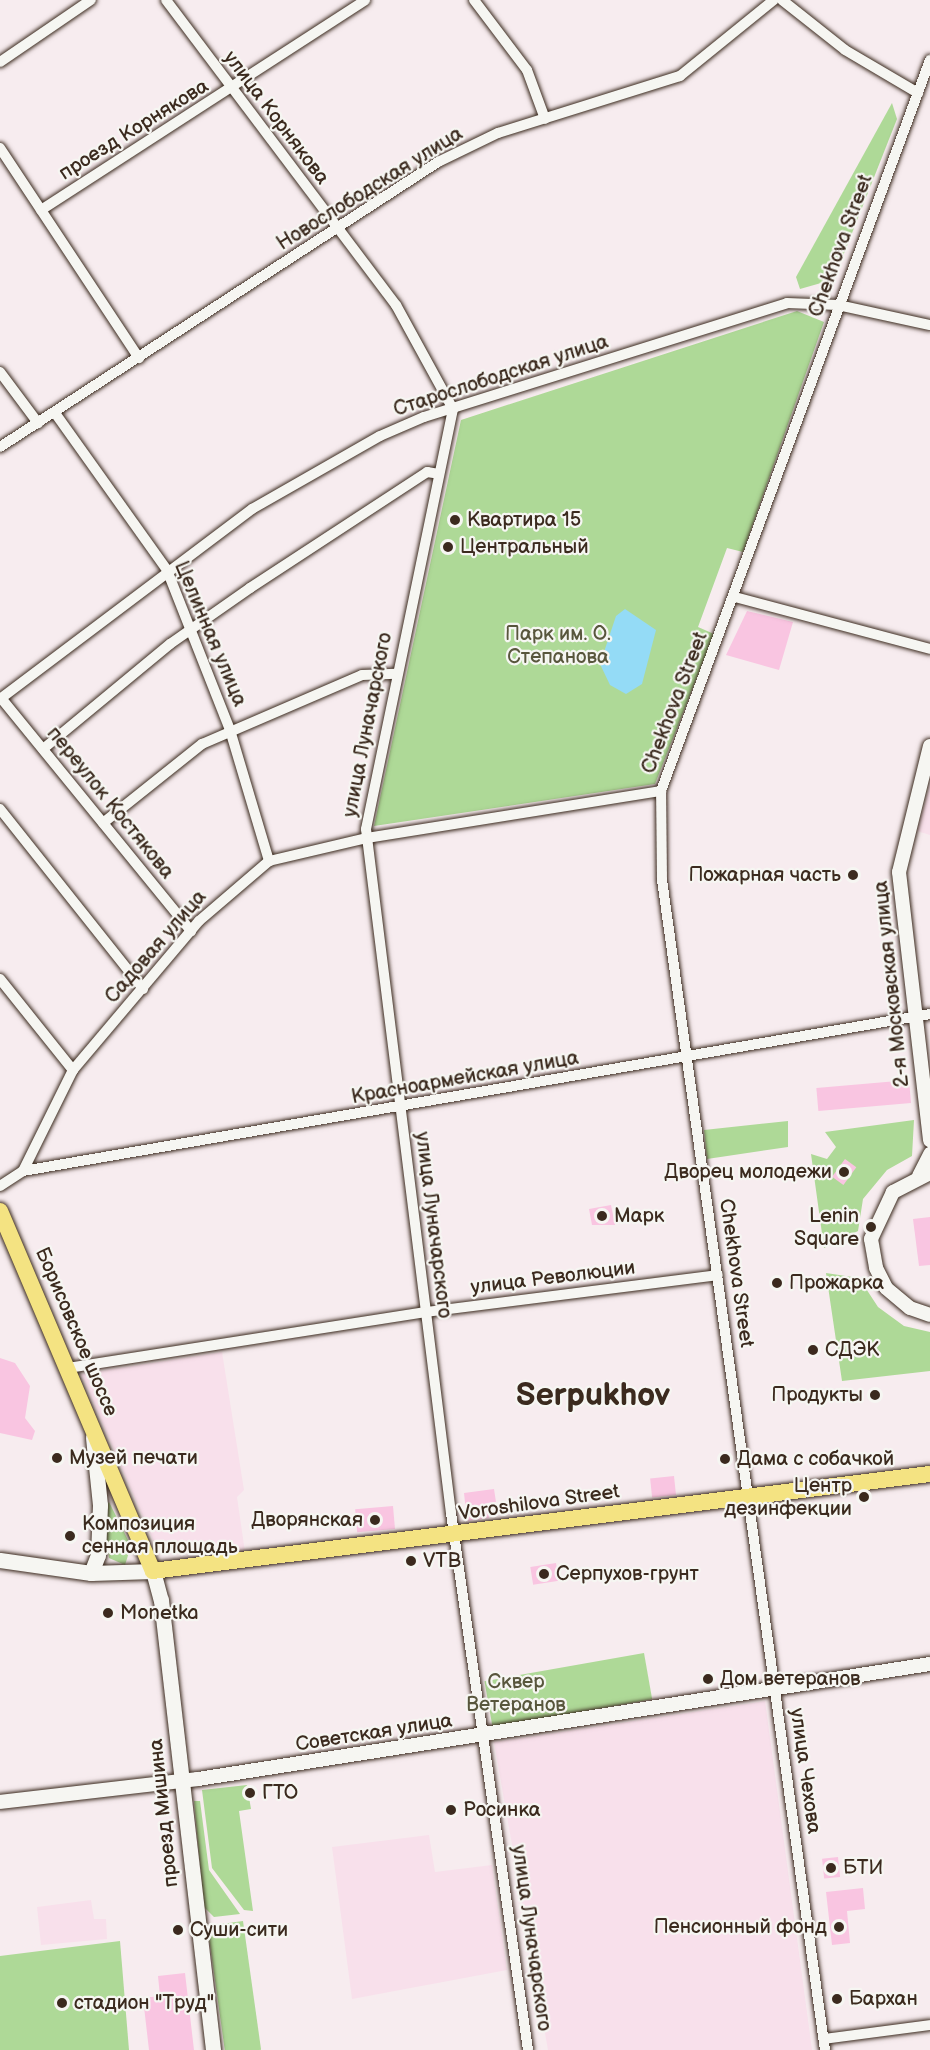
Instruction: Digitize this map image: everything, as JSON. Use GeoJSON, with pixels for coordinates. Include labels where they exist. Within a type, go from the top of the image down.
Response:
{"type":"FeatureCollection","features":[{"type":"Feature","properties":{"kind":"main road","name":"Борисовское шоссе"},"geometry":{"type":"LineString","coordinates":[[0,1210],[126,1500],[153,1571]]}},
{"type":"Feature","properties":{"kind":"main road"},"geometry":{"type":"LineString","coordinates":[[91,1422],[100,1505],[99,1554],[91,1573]]}},
{"type":"Feature","properties":{"kind":"main road","name":"Voroshilova Street"},"geometry":{"type":"LineString","coordinates":[[153,1571],[930,1474]]}},
{"type":"Feature","properties":{"kind":"main road"},"geometry":{"type":"LineString","coordinates":[[100,1505],[110,1497],[126,1500]]}},
{"type":"Feature","properties":{"kind":"main road"},"geometry":{"type":"LineString","coordinates":[[0,1560],[91,1573],[153,1571]]}},
{"type":"Feature","properties":{"kind":"main road","name":"проезд Мишина"},"geometry":{"type":"LineString","coordinates":[[153,1571],[182,1781],[213,2050]]}},
{"type":"Feature","properties":{"kind":"street"},"geometry":{"type":"LineString","coordinates":[[0,62],[91,0]]}},
{"type":"Feature","properties":{"kind":"street","name":"улица Корнякова"},"geometry":{"type":"LineString","coordinates":[[166,0],[335,229],[396,305],[453,409]]}},
{"type":"Feature","properties":{"kind":"street","name":"проезд Корнякова"},"geometry":{"type":"LineString","coordinates":[[41,210],[232,90],[366,0]]}},
{"type":"Feature","properties":{"kind":"street"},"geometry":{"type":"LineString","coordinates":[[474,0],[527,70],[545,119]]}},
{"type":"Feature","properties":{"kind":"street","name":"Новослободская улица"},"geometry":{"type":"LineString","coordinates":[[0,447],[438,162],[498,133],[680,76],[774,0]]}},
{"type":"Feature","properties":{"kind":"street"},"geometry":{"type":"LineString","coordinates":[[782,0],[845,50],[918,93]]}},
{"type":"Feature","properties":{"kind":"street","name":"Chekhova Street"},"geometry":{"type":"LineString","coordinates":[[749,1497],[662,880],[661,791],[735,597],[838,305],[929,66]]}},
{"type":"Feature","properties":{"kind":"street"},"geometry":{"type":"LineString","coordinates":[[0,148],[139,358]]}},
{"type":"Feature","properties":{"kind":"street","name":"Старослободская улица"},"geometry":{"type":"LineString","coordinates":[[1,699],[167,570],[252,509],[380,436],[453,409],[788,303],[838,305],[930,325]]}},
{"type":"Feature","properties":{"kind":"street"},"geometry":{"type":"LineString","coordinates":[[0,372],[38,423]]}},
{"type":"Feature","properties":{"kind":"street","name":"улица Луначарского"},"geometry":{"type":"LineString","coordinates":[[453,409],[396,674],[367,838],[454,1535],[528,2050]]}},
{"type":"Feature","properties":{"kind":"street","name":"Целинная улица"},"geometry":{"type":"LineString","coordinates":[[55,413],[167,570],[230,730],[268,861]]}},
{"type":"Feature","properties":{"kind":"street"},"geometry":{"type":"LineString","coordinates":[[43,749],[191,632],[426,472],[439,474]]}},
{"type":"Feature","properties":{"kind":"street"},"geometry":{"type":"LineString","coordinates":[[735,597],[930,649]]}},
{"type":"Feature","properties":{"kind":"street"},"geometry":{"type":"LineString","coordinates":[[103,822],[202,744],[362,675],[396,674]]}},
{"type":"Feature","properties":{"kind":"street","name":"переулок Костякова"},"geometry":{"type":"LineString","coordinates":[[1,699],[191,931]]}},
{"type":"Feature","properties":{"kind":"street","name":"2-я Московская улица"},"geometry":{"type":"LineString","coordinates":[[930,746],[898,872],[913,1018],[930,1140]]}},
{"type":"Feature","properties":{"kind":"street","name":"Садовая улица"},"geometry":{"type":"LineString","coordinates":[[23,1171],[73,1070],[191,931],[268,861],[367,838],[661,791]]}},
{"type":"Feature","properties":{"kind":"street"},"geometry":{"type":"LineString","coordinates":[[0,809],[143,989]]}},
{"type":"Feature","properties":{"kind":"street"},"geometry":{"type":"LineString","coordinates":[[0,980],[73,1070]]}},
{"type":"Feature","properties":{"kind":"street","name":"Красноармейская улица"},"geometry":{"type":"LineString","coordinates":[[23,1171],[400,1108],[930,1014]]}},
{"type":"Feature","properties":{"kind":"street"},"geometry":{"type":"LineString","coordinates":[[930,1154],[925,1175],[883,1205],[871,1239],[886,1288],[910,1308],[930,1315]]}},
{"type":"Feature","properties":{"kind":"street"},"geometry":{"type":"LineString","coordinates":[[0,1186],[23,1171]]}},
{"type":"Feature","properties":{"kind":"street","name":"улица Революции"},"geometry":{"type":"LineString","coordinates":[[68,1368],[132,1356],[426,1312],[718,1275]]}},
{"type":"Feature","properties":{"kind":"street","name":"улица Чехова"},"geometry":{"type":"LineString","coordinates":[[749,1497],[824,2045]]}},
{"type":"Feature","properties":{"kind":"street","name":"Советская улица"},"geometry":{"type":"LineString","coordinates":[[0,1802],[182,1781],[484,1736],[930,1664]]}},
{"type":"Feature","properties":{"kind":"street"},"geometry":{"type":"LineString","coordinates":[[824,2045],[930,2025]]}},
{"type":"Feature","properties":{"kind":"shaded area"},"geometry":{"type":"Polygon","coordinates":[[[930,785],[930,835],[917,831],[930,785]]]}},
{"type":"Feature","properties":{"kind":"shaded area"},"geometry":{"type":"Polygon","coordinates":[[[222,1352],[244,1490],[237,1497],[245,1552],[159,1554],[81,1374],[222,1352]]]}},
{"type":"Feature","properties":{"kind":"shaded area"},"geometry":{"type":"Polygon","coordinates":[[[765,1701],[812,2050],[548,2050],[494,1742],[765,1701]]]}},
{"type":"Feature","properties":{"kind":"shaded area"},"geometry":{"type":"Polygon","coordinates":[[[429,1835],[435,1872],[492,1865],[507,1970],[352,1999],[332,1847],[429,1835]]]}},
{"type":"Feature","properties":{"kind":"shaded area"},"geometry":{"type":"Polygon","coordinates":[[[91,1900],[94,1919],[106,1919],[107,1939],[41,1945],[37,1907],[91,1900]]]}},
{"type":"Feature","properties":{"kind":"green space"},"geometry":{"type":"Polygon","coordinates":[[[892,103],[897,119],[841,261],[821,283],[800,289],[796,277],[892,103]]]}},
{"type":"Feature","properties":{"kind":"green space","name":"Парк им. О. Степанова"},"geometry":{"type":"Polygon","coordinates":[[[797,311],[824,322],[743,552],[727,548],[698,627],[714,634],[655,784],[374,826],[461,420],[797,311]]]}},
{"type":"Feature","properties":{"kind":"green space"},"geometry":{"type":"Polygon","coordinates":[[[914,1120],[912,1156],[887,1170],[863,1199],[858,1231],[824,1248],[811,1154],[827,1159],[836,1147],[825,1132],[914,1120]]]}},
{"type":"Feature","properties":{"kind":"green space"},"geometry":{"type":"Polygon","coordinates":[[[788,1121],[788,1147],[707,1159],[704,1130],[788,1121]]]}},
{"type":"Feature","properties":{"kind":"green space"},"geometry":{"type":"Polygon","coordinates":[[[826,1273],[859,1278],[878,1307],[904,1326],[930,1332],[930,1371],[842,1381],[826,1273]]]}},
{"type":"Feature","properties":{"kind":"green space"},"geometry":{"type":"Polygon","coordinates":[[[109,1502],[131,1546],[125,1565],[109,1558],[103,1510],[109,1502]]]}},
{"type":"Feature","properties":{"kind":"green space","name":"Сквер Ветеранов"},"geometry":{"type":"Polygon","coordinates":[[[644,1653],[652,1699],[493,1727],[484,1681],[644,1653]]]}},
{"type":"Feature","properties":{"kind":"green space"},"geometry":{"type":"Polygon","coordinates":[[[247,1785],[251,1809],[239,1811],[253,1911],[244,1910],[212,1868],[202,1790],[247,1785]]]}},
{"type":"Feature","properties":{"kind":"green space"},"geometry":{"type":"Polygon","coordinates":[[[194,1801],[200,1801],[209,1870],[240,1914],[214,1917],[204,1907],[194,1801]]]}},
{"type":"Feature","properties":{"kind":"green space"},"geometry":{"type":"Polygon","coordinates":[[[243,1921],[261,2050],[225,2050],[207,1926],[243,1921]]]}},
{"type":"Feature","properties":{"kind":"green space","name":"стадион \"Труд\""},"geometry":{"type":"Polygon","coordinates":[[[120,1941],[129,2050],[0,2050],[0,1956],[120,1941]]]}},
{"type":"Feature","properties":{"kind":"water"},"geometry":{"type":"Polygon","coordinates":[[[625,609],[656,630],[642,684],[626,694],[610,685],[600,664],[616,616],[625,609]]]}},
{"type":"Feature","properties":{"kind":"building"},"geometry":{"type":"Polygon","coordinates":[[[747,611],[793,622],[779,670],[726,655],[747,611]]]}},
{"type":"Feature","properties":{"kind":"building"},"geometry":{"type":"Polygon","coordinates":[[[909,1080],[911,1103],[818,1111],[816,1088],[909,1080]]]}},
{"type":"Feature","properties":{"kind":"building","name":"Дворец молодежи"},"geometry":{"type":"Polygon","coordinates":[[[845,1159],[856,1167],[843,1185],[832,1177],[845,1159]]]}},
{"type":"Feature","properties":{"kind":"building","name":"Марк"},"geometry":{"type":"Polygon","coordinates":[[[611,1205],[615,1225],[592,1225],[589,1209],[611,1205]]]}},
{"type":"Feature","properties":{"kind":"building"},"geometry":{"type":"Polygon","coordinates":[[[930,1217],[930,1265],[919,1266],[913,1219],[930,1217]]]}},
{"type":"Feature","properties":{"kind":"building"},"geometry":{"type":"Polygon","coordinates":[[[0,1358],[15,1363],[30,1386],[25,1418],[35,1431],[32,1440],[0,1433],[0,1358]]]}},
{"type":"Feature","properties":{"kind":"building"},"geometry":{"type":"Polygon","coordinates":[[[674,1476],[676,1495],[652,1497],[650,1479],[674,1476]]]}},
{"type":"Feature","properties":{"kind":"building"},"geometry":{"type":"Polygon","coordinates":[[[494,1489],[496,1502],[487,1503],[489,1518],[467,1521],[464,1493],[494,1489]]]}},
{"type":"Feature","properties":{"kind":"building","name":"Дворянская"},"geometry":{"type":"Polygon","coordinates":[[[393,1506],[395,1529],[357,1532],[355,1509],[393,1506]]]}},
{"type":"Feature","properties":{"kind":"building","name":"Серпухов-грунт"},"geometry":{"type":"Polygon","coordinates":[[[556,1563],[559,1581],[533,1585],[530,1567],[556,1563]]]}},
{"type":"Feature","properties":{"kind":"building","name":"БТИ"},"geometry":{"type":"Polygon","coordinates":[[[838,1857],[840,1877],[824,1879],[822,1859],[838,1857]]]}},
{"type":"Feature","properties":{"kind":"building","name":"Пенсионный фонд"},"geometry":{"type":"Polygon","coordinates":[[[863,1888],[865,1909],[847,1911],[850,1943],[832,1945],[826,1892],[863,1888]]]}},
{"type":"Feature","properties":{"kind":"building"},"geometry":{"type":"Polygon","coordinates":[[[185,1973],[194,2050],[149,2050],[143,1998],[160,1996],[158,1976],[185,1973]]]}},
{"type":"Feature","properties":{"kind":"place","name":"Квартира 15"},"geometry":{"type":"Point","coordinates":[455,520]}},
{"type":"Feature","properties":{"kind":"place","name":"Центральный"},"geometry":{"type":"Point","coordinates":[448,547]}},
{"type":"Feature","properties":{"kind":"place","name":"Пожарная часть"},"geometry":{"type":"Point","coordinates":[853,875]}},
{"type":"Feature","properties":{"kind":"place","name":"Дворец молодежи"},"geometry":{"type":"Point","coordinates":[844,1172]}},
{"type":"Feature","properties":{"kind":"place","name":"Марк"},"geometry":{"type":"Point","coordinates":[602,1216]}},
{"type":"Feature","properties":{"kind":"place","name":"Lenin Square"},"geometry":{"type":"Point","coordinates":[871,1227]}},
{"type":"Feature","properties":{"kind":"place","name":"Прожарка"},"geometry":{"type":"Point","coordinates":[777,1283]}},
{"type":"Feature","properties":{"kind":"place","name":"СДЭК"},"geometry":{"type":"Point","coordinates":[813,1350]}},
{"type":"Feature","properties":{"kind":"place","name":"Продукты"},"geometry":{"type":"Point","coordinates":[875,1395]}},
{"type":"Feature","properties":{"kind":"place","name":"Музей печати"},"geometry":{"type":"Point","coordinates":[57,1458]}},
{"type":"Feature","properties":{"kind":"place","name":"Дама с собачкой"},"geometry":{"type":"Point","coordinates":[725,1459]}},
{"type":"Feature","properties":{"kind":"place","name":"Центр дезинфекции"},"geometry":{"type":"Point","coordinates":[864,1497]}},
{"type":"Feature","properties":{"kind":"place","name":"Дворянская"},"geometry":{"type":"Point","coordinates":[375,1520]}},
{"type":"Feature","properties":{"kind":"place","name":"Композиция сенная площадь"},"geometry":{"type":"Point","coordinates":[70,1536]}},
{"type":"Feature","properties":{"kind":"place","name":"VTB"},"geometry":{"type":"Point","coordinates":[411,1561]}},
{"type":"Feature","properties":{"kind":"place","name":"Серпухов-грунт"},"geometry":{"type":"Point","coordinates":[544,1574]}},
{"type":"Feature","properties":{"kind":"place","name":"Monetka"},"geometry":{"type":"Point","coordinates":[108,1613]}},
{"type":"Feature","properties":{"kind":"place","name":"Дом ветеранов"},"geometry":{"type":"Point","coordinates":[708,1679]}},
{"type":"Feature","properties":{"kind":"place","name":"ГТО"},"geometry":{"type":"Point","coordinates":[250,1793]}},
{"type":"Feature","properties":{"kind":"place","name":"Росинка"},"geometry":{"type":"Point","coordinates":[451,1810]}},
{"type":"Feature","properties":{"kind":"place","name":"БТИ"},"geometry":{"type":"Point","coordinates":[831,1868]}},
{"type":"Feature","properties":{"kind":"place","name":"Пенсионный фонд"},"geometry":{"type":"Point","coordinates":[839,1927]}},
{"type":"Feature","properties":{"kind":"place","name":"Суши-сити"},"geometry":{"type":"Point","coordinates":[178,1930]}},
{"type":"Feature","properties":{"kind":"place","name":"Бархан"},"geometry":{"type":"Point","coordinates":[837,1999]}},
{"type":"Feature","properties":{"kind":"place","name":"стадион \"Труд\""},"geometry":{"type":"Point","coordinates":[62,2003]}},
{"type":"Feature","properties":{"kind":"district","name":"Serpukhov"},"geometry":{"type":"Point","coordinates":[593,1396]}}]}
